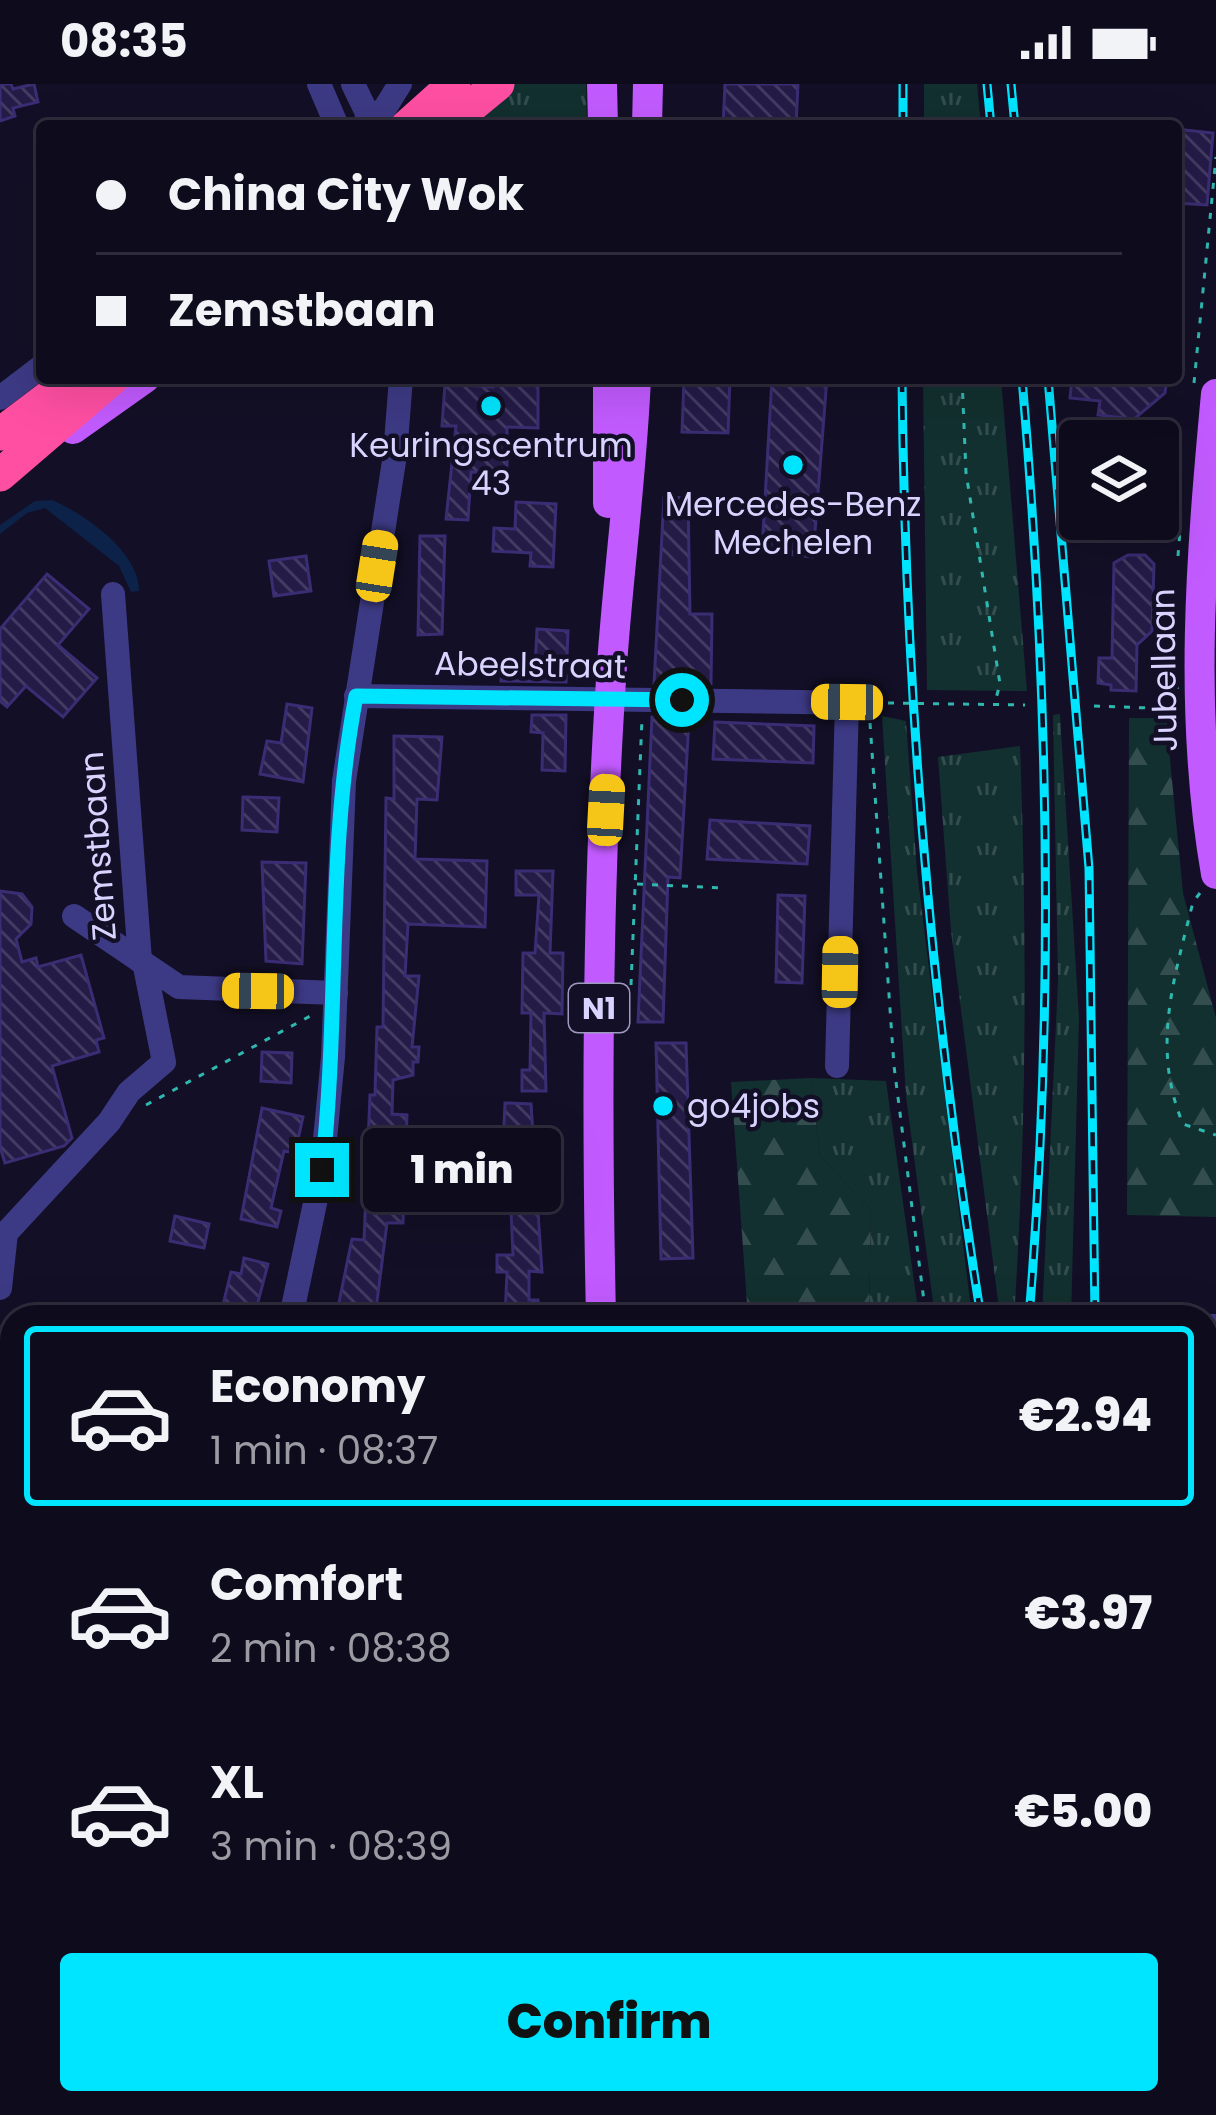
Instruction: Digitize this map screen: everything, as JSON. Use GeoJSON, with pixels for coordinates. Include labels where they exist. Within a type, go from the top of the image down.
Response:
{"type":"FeatureCollection","features":[{"type":"Feature","properties":{"kind":"highway"},"geometry":{"type":"LineString","coordinates":[[419,120],[498,84]]}},
{"type":"Feature","properties":{"kind":"highway"},"geometry":{"type":"LineString","coordinates":[[9,455],[69,384]]}},
{"type":"Feature","properties":{"kind":"highway"},"geometry":{"type":"LineString","coordinates":[[9,455],[105,384]]}},
{"type":"Feature","properties":{"kind":"main road"},"geometry":{"type":"LineString","coordinates":[[602,84],[603,120]]}},
{"type":"Feature","properties":{"kind":"main road"},"geometry":{"type":"LineString","coordinates":[[647,120],[648,84]]}},
{"type":"Feature","properties":{"kind":"main road"},"geometry":{"type":"LineString","coordinates":[[9,455],[134,384]]}},
{"type":"Feature","properties":{"kind":"main road","name":"N1"},"geometry":{"type":"LineString","coordinates":[[601,1305],[597,1111],[626,699],[614,646],[619,442],[609,384]]}},
{"type":"Feature","properties":{"kind":"main road","name":"N1"},"geometry":{"type":"LineString","coordinates":[[619,442],[634,384]]}},
{"type":"Feature","properties":{"kind":"main road","name":"Jubellaan"},"geometry":{"type":"LineString","coordinates":[[1216,394],[1199,571],[1216,873]]}},
{"type":"Feature","properties":{"kind":"street"},"geometry":{"type":"LineString","coordinates":[[319,84],[334,120]]}},
{"type":"Feature","properties":{"kind":"street"},"geometry":{"type":"LineString","coordinates":[[353,84],[364,118],[385,108],[400,84]]}},
{"type":"Feature","properties":{"kind":"street"},"geometry":{"type":"LineString","coordinates":[[0,398],[36,371]]}},
{"type":"Feature","properties":{"kind":"street"},"geometry":{"type":"LineString","coordinates":[[294,1305],[322,1170],[336,999],[340,815],[403,384]]}},
{"type":"Feature","properties":{"kind":"street","name":"Zemstbaan"},"geometry":{"type":"LineString","coordinates":[[113,594],[142,964],[179,987],[336,999]]}},
{"type":"Feature","properties":{"kind":"street","name":"Abeelstraat"},"geometry":{"type":"LineString","coordinates":[[356,696],[858,702]]}},
{"type":"Feature","properties":{"kind":"street"},"geometry":{"type":"LineString","coordinates":[[837,1066],[858,702]]}},
{"type":"Feature","properties":{"kind":"street"},"geometry":{"type":"LineString","coordinates":[[0,1288],[3,1233],[109,1122],[129,1092],[164,1062],[142,964],[74,916]]}},
{"type":"Feature","properties":{"kind":"path"},"geometry":{"type":"LineString","coordinates":[[962,384],[966,472],[1000,684],[994,704]]}},
{"type":"Feature","properties":{"kind":"path"},"geometry":{"type":"LineString","coordinates":[[626,699],[636,884],[631,986]]}},
{"type":"Feature","properties":{"kind":"path"},"geometry":{"type":"LineString","coordinates":[[924,1305],[894,1066],[858,702],[1024,704]]}},
{"type":"Feature","properties":{"kind":"path"},"geometry":{"type":"LineString","coordinates":[[1094,706],[1207,710]]}},
{"type":"Feature","properties":{"kind":"path"},"geometry":{"type":"LineString","coordinates":[[1216,873],[1193,902],[1180,956],[1169,1010],[1166,1083],[1184,1124],[1216,1135]]}},
{"type":"Feature","properties":{"kind":"path"},"geometry":{"type":"LineString","coordinates":[[636,884],[722,888]]}},
{"type":"Feature","properties":{"kind":"path"},"geometry":{"type":"LineString","coordinates":[[137,1110],[336,999]]}},
{"type":"Feature","properties":{"kind":"green space"},"geometry":{"type":"Polygon","coordinates":[[[514,84],[586,84],[587,120],[469,120],[514,84]]]}},
{"type":"Feature","properties":{"kind":"green space"},"geometry":{"type":"Polygon","coordinates":[[[924,84],[977,84],[980,120],[924,120],[924,84]]]}},
{"type":"Feature","properties":{"kind":"green space"},"geometry":{"type":"Polygon","coordinates":[[[923,384],[1001,384],[1027,691],[927,690],[923,384]]]}},
{"type":"Feature","properties":{"kind":"green space"},"geometry":{"type":"Polygon","coordinates":[[[1060,714],[1079,1018],[1071,1305],[1043,1305],[1058,982],[1053,715],[1060,714]]]}},
{"type":"Feature","properties":{"kind":"green space"},"geometry":{"type":"Polygon","coordinates":[[[882,716],[906,721],[917,871],[971,1305],[933,1305],[906,1096],[882,716]]]}},
{"type":"Feature","properties":{"kind":"green space"},"geometry":{"type":"Polygon","coordinates":[[[1129,718],[1166,718],[1183,893],[1216,1018],[1216,1217],[1127,1215],[1129,718]]]}},
{"type":"Feature","properties":{"kind":"green space"},"geometry":{"type":"Polygon","coordinates":[[[1020,746],[1025,960],[1015,1305],[998,1305],[951,931],[938,757],[1020,746]]]}},
{"type":"Feature","properties":{"kind":"green space"},"geometry":{"type":"Polygon","coordinates":[[[811,1078],[886,1081],[917,1305],[869,1305],[871,1210],[820,1156],[811,1078]]]}},
{"type":"Feature","properties":{"kind":"green space"},"geometry":{"type":"Polygon","coordinates":[[[811,1078],[820,1156],[871,1210],[869,1305],[747,1305],[731,1082],[811,1078]]]}},
{"type":"Feature","properties":{"kind":"water"},"geometry":{"type":"Polygon","coordinates":[[[52,500],[80,515],[121,549],[137,577],[139,591],[131,592],[119,566],[45,508],[27,513],[0,534],[0,525],[35,501],[52,500]]]}},
{"type":"Feature","properties":{"kind":"building"},"geometry":{"type":"Polygon","coordinates":[[[0,84],[11,84],[13,89],[34,84],[38,102],[13,108],[15,116],[0,121],[0,84]]]}},
{"type":"Feature","properties":{"kind":"building"},"geometry":{"type":"Polygon","coordinates":[[[725,84],[798,84],[796,120],[723,120],[725,84]]]}},
{"type":"Feature","properties":{"kind":"building"},"geometry":{"type":"Polygon","coordinates":[[[1182,130],[1213,133],[1207,205],[1182,203],[1182,130]]]}},
{"type":"Feature","properties":{"kind":"building","name":"Keuringscentrum 43"},"geometry":{"type":"Polygon","coordinates":[[[445,384],[538,384],[538,428],[507,427],[507,473],[471,472],[468,520],[446,519],[456,426],[442,426],[445,384]]]}},
{"type":"Feature","properties":{"kind":"building","name":"Mercedes-Benz Mechelen"},"geometry":{"type":"Polygon","coordinates":[[[684,384],[730,384],[728,433],[682,432],[684,384]]]}},
{"type":"Feature","properties":{"kind":"building","name":"Mercedes-Benz Mechelen"},"geometry":{"type":"Polygon","coordinates":[[[772,384],[827,384],[813,557],[762,551],[772,384]]]}},
{"type":"Feature","properties":{"kind":"building"},"geometry":{"type":"Polygon","coordinates":[[[1071,384],[1166,384],[1165,393],[1133,420],[1098,415],[1100,401],[1070,398],[1071,384]]]}},
{"type":"Feature","properties":{"kind":"building"},"geometry":{"type":"Polygon","coordinates":[[[664,497],[688,498],[690,614],[712,614],[711,684],[654,684],[664,497]]]}},
{"type":"Feature","properties":{"kind":"building"},"geometry":{"type":"Polygon","coordinates":[[[516,502],[556,504],[553,567],[530,566],[531,553],[493,551],[494,528],[515,529],[516,502]]]}},
{"type":"Feature","properties":{"kind":"building"},"geometry":{"type":"Polygon","coordinates":[[[420,536],[445,536],[442,634],[418,635],[420,536]]]}},
{"type":"Feature","properties":{"kind":"building"},"geometry":{"type":"Polygon","coordinates":[[[1128,555],[1145,555],[1154,564],[1152,631],[1137,645],[1136,691],[1111,690],[1111,685],[1098,683],[1099,658],[1112,658],[1114,563],[1128,555]]]}},
{"type":"Feature","properties":{"kind":"building"},"geometry":{"type":"Polygon","coordinates":[[[306,556],[311,591],[274,596],[269,561],[306,556]]]}},
{"type":"Feature","properties":{"kind":"building"},"geometry":{"type":"Polygon","coordinates":[[[47,574],[89,609],[58,645],[97,678],[63,717],[26,686],[7,707],[0,701],[0,629],[47,574]]]}},
{"type":"Feature","properties":{"kind":"building"},"geometry":{"type":"Polygon","coordinates":[[[537,629],[568,631],[566,682],[501,681],[502,668],[535,669],[537,629]]]}},
{"type":"Feature","properties":{"kind":"building"},"geometry":{"type":"Polygon","coordinates":[[[287,704],[312,708],[303,782],[260,774],[267,741],[281,743],[287,704]]]}},
{"type":"Feature","properties":{"kind":"building"},"geometry":{"type":"Polygon","coordinates":[[[532,715],[566,715],[565,771],[542,770],[543,733],[531,732],[532,715]]]}},
{"type":"Feature","properties":{"kind":"building"},"geometry":{"type":"Polygon","coordinates":[[[652,717],[689,719],[680,878],[668,877],[663,1022],[638,1022],[652,717]]]}},
{"type":"Feature","properties":{"kind":"building"},"geometry":{"type":"Polygon","coordinates":[[[715,722],[814,726],[813,763],[713,759],[715,722]]]}},
{"type":"Feature","properties":{"kind":"building"},"geometry":{"type":"Polygon","coordinates":[[[394,736],[442,737],[437,800],[417,799],[415,859],[487,861],[485,927],[408,924],[405,976],[419,976],[412,1047],[419,1047],[413,1075],[393,1080],[392,1114],[407,1115],[403,1223],[387,1223],[377,1305],[338,1305],[352,1239],[364,1240],[370,1095],[375,1095],[377,1027],[383,1027],[386,798],[394,799],[394,736]]]}},
{"type":"Feature","properties":{"kind":"building"},"geometry":{"type":"Polygon","coordinates":[[[243,797],[279,798],[277,832],[242,830],[243,797]]]}},
{"type":"Feature","properties":{"kind":"building"},"geometry":{"type":"Polygon","coordinates":[[[710,820],[810,826],[807,864],[707,859],[710,820]]]}},
{"type":"Feature","properties":{"kind":"building"},"geometry":{"type":"Polygon","coordinates":[[[262,862],[306,863],[302,964],[266,961],[262,862]]]}},
{"type":"Feature","properties":{"kind":"building"},"geometry":{"type":"Polygon","coordinates":[[[516,871],[553,871],[550,953],[563,953],[562,1014],[544,1013],[546,1091],[522,1091],[522,1070],[530,1070],[531,1013],[522,1013],[523,953],[535,953],[539,895],[516,895],[516,871]]]}},
{"type":"Feature","properties":{"kind":"building"},"geometry":{"type":"Polygon","coordinates":[[[0,891],[22,894],[32,907],[31,924],[16,939],[22,962],[36,958],[38,967],[81,955],[104,1038],[96,1040],[99,1052],[52,1066],[72,1138],[64,1146],[5,1163],[0,1147],[0,891]]]}},
{"type":"Feature","properties":{"kind":"building"},"geometry":{"type":"Polygon","coordinates":[[[778,895],[805,896],[802,983],[776,982],[778,895]]]}},
{"type":"Feature","properties":{"kind":"building"},"geometry":{"type":"Polygon","coordinates":[[[656,1043],[686,1043],[693,1258],[661,1259],[656,1043]]]}},
{"type":"Feature","properties":{"kind":"building"},"geometry":{"type":"Polygon","coordinates":[[[262,1052],[292,1053],[291,1083],[261,1081],[262,1052]]]}},
{"type":"Feature","properties":{"kind":"building"},"geometry":{"type":"Polygon","coordinates":[[[505,1103],[531,1104],[542,1272],[529,1271],[529,1300],[538,1300],[538,1305],[506,1305],[507,1272],[497,1272],[497,1255],[513,1255],[510,1188],[501,1188],[505,1103]]]}},
{"type":"Feature","properties":{"kind":"building"},"geometry":{"type":"Polygon","coordinates":[[[262,1108],[303,1117],[295,1153],[284,1151],[271,1208],[281,1211],[277,1227],[241,1219],[262,1108]]]}},
{"type":"Feature","properties":{"kind":"building"},"geometry":{"type":"Polygon","coordinates":[[[175,1216],[209,1224],[204,1248],[170,1241],[175,1216]]]}},
{"type":"Feature","properties":{"kind":"building"},"geometry":{"type":"Polygon","coordinates":[[[244,1258],[268,1264],[257,1305],[223,1305],[231,1272],[241,1274],[244,1258]]]}},
{"type":"Feature","properties":{"kind":"railway"},"geometry":{"type":"LineString","coordinates":[[903,84],[903,120]]}},
{"type":"Feature","properties":{"kind":"railway"},"geometry":{"type":"LineString","coordinates":[[987,84],[990,120]]}},
{"type":"Feature","properties":{"kind":"railway"},"geometry":{"type":"LineString","coordinates":[[1011,84],[1014,120]]}},
{"type":"Feature","properties":{"kind":"railway"},"geometry":{"type":"LineString","coordinates":[[902,384],[909,614],[924,849],[948,1083],[979,1305]]}},
{"type":"Feature","properties":{"kind":"railway"},"geometry":{"type":"LineString","coordinates":[[1022,384],[1038,613],[1045,848],[1043,1082],[1030,1305]]}},
{"type":"Feature","properties":{"kind":"railway"},"geometry":{"type":"LineString","coordinates":[[1049,384],[1089,868],[1095,1305]]}},
{"type":"Feature","properties":{"kind":"place","name":"Keuringscentrum 43"},"geometry":{"type":"Point","coordinates":[491,406]}},
{"type":"Feature","properties":{"kind":"place","name":"Mercedes-Benz Mechelen"},"geometry":{"type":"Point","coordinates":[793,465]}},
{"type":"Feature","properties":{"kind":"place","name":"go4jobs"},"geometry":{"type":"Point","coordinates":[663,1106]}},
{"type":"Feature","properties":{"kind":"route"},"geometry":{"type":"LineString","coordinates":[[322,1170],[333,1057],[340,815],[356,696],[682,700]]}}]}
